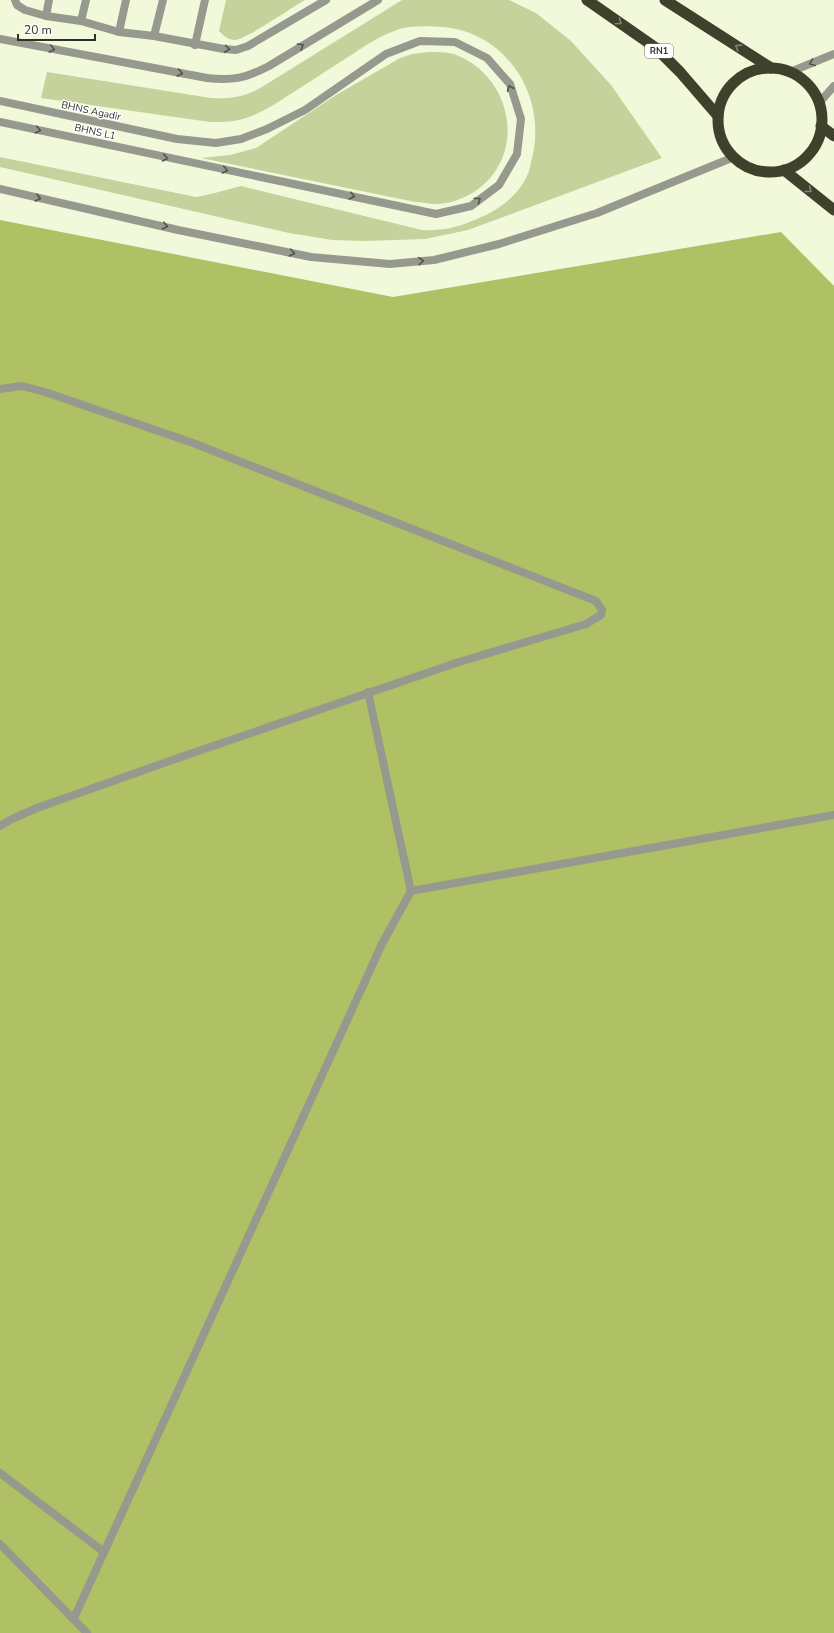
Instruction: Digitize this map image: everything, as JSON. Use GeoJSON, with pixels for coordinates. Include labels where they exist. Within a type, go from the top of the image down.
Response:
{"type":"FeatureCollection","features":[{"type":"Feature","properties":{"kind":"highway","name":"RN1"},"geometry":{"type":"LineString","coordinates":[[588,0],[656,48],[680,72],[718,116]]}},
{"type":"Feature","properties":{"kind":"highway"},"geometry":{"type":"LineString","coordinates":[[665,0],[771,68]]}},
{"type":"Feature","properties":{"kind":"highway"},"geometry":{"type":"LineString","coordinates":[[771,68],[790,72],[802,80],[812,90],[819,103],[822,116],[821,126],[814,148],[800,162],[784,170],[770,172],[745,166],[734,157],[724,145],[719,131],[718,116],[721,103],[727,91],[735,81],[758,69],[771,68]]}},
{"type":"Feature","properties":{"kind":"highway"},"geometry":{"type":"LineString","coordinates":[[821,126],[834,136]]}},
{"type":"Feature","properties":{"kind":"highway"},"geometry":{"type":"LineString","coordinates":[[784,170],[834,210]]}},
{"type":"Feature","properties":{"kind":"street"},"geometry":{"type":"LineString","coordinates":[[15,0],[17,5],[25,10],[46,16],[81,21],[119,32],[154,36],[196,45],[236,50],[248,46],[326,0]]}},
{"type":"Feature","properties":{"kind":"street"},"geometry":{"type":"LineString","coordinates":[[46,16],[49,0]]}},
{"type":"Feature","properties":{"kind":"street"},"geometry":{"type":"LineString","coordinates":[[81,21],[86,0]]}},
{"type":"Feature","properties":{"kind":"street"},"geometry":{"type":"LineString","coordinates":[[119,32],[126,0]]}},
{"type":"Feature","properties":{"kind":"street"},"geometry":{"type":"LineString","coordinates":[[154,36],[163,0]]}},
{"type":"Feature","properties":{"kind":"street"},"geometry":{"type":"LineString","coordinates":[[196,45],[205,0]]}},
{"type":"Feature","properties":{"kind":"street"},"geometry":{"type":"LineString","coordinates":[[0,39],[207,78],[223,80],[238,79],[269,66],[378,0]]}},
{"type":"Feature","properties":{"kind":"street","name":"BHNS Agadir"},"geometry":{"type":"LineString","coordinates":[[0,101],[178,139],[216,143],[241,139],[267,129],[304,110],[386,54],[420,41],[455,42],[487,58],[510,84],[521,119],[517,154],[499,185],[471,206],[436,214],[187,162]]}},
{"type":"Feature","properties":{"kind":"street"},"geometry":{"type":"LineString","coordinates":[[790,72],[834,54]]}},
{"type":"Feature","properties":{"kind":"street"},"geometry":{"type":"LineString","coordinates":[[819,103],[834,86]]}},
{"type":"Feature","properties":{"kind":"street","name":"BHNS L1"},"geometry":{"type":"LineString","coordinates":[[0,122],[187,162]]}},
{"type":"Feature","properties":{"kind":"street"},"geometry":{"type":"LineString","coordinates":[[0,189],[178,230],[311,257],[390,264],[434,260],[499,244],[597,213],[734,157]]}},
{"type":"Feature","properties":{"kind":"street"},"geometry":{"type":"LineString","coordinates":[[0,389],[22,386],[45,392],[193,443],[589,598],[596,601],[601,606],[601,615],[586,624],[459,662],[368,692],[37,808],[0,826]]}},
{"type":"Feature","properties":{"kind":"street"},"geometry":{"type":"LineString","coordinates":[[74,1618],[382,944],[411,891],[368,692]]}},
{"type":"Feature","properties":{"kind":"street"},"geometry":{"type":"LineString","coordinates":[[411,891],[834,815]]}},
{"type":"Feature","properties":{"kind":"street"},"geometry":{"type":"LineString","coordinates":[[0,1473],[104,1552]]}},
{"type":"Feature","properties":{"kind":"street"},"geometry":{"type":"LineString","coordinates":[[0,1544],[87,1633]]}},
{"type":"Feature","properties":{"kind":"green space"},"geometry":{"type":"Polygon","coordinates":[[[226,0],[305,0],[259,29],[241,38],[233,40],[224,36],[219,31],[226,0]]]}},
{"type":"Feature","properties":{"kind":"green space"},"geometry":{"type":"Polygon","coordinates":[[[402,0],[509,0],[536,13],[571,41],[611,85],[662,158],[468,230],[425,239],[364,241],[332,240],[289,233],[0,167],[0,157],[196,197],[241,186],[422,230],[435,230],[460,226],[480,218],[504,204],[511,198],[517,192],[527,176],[535,139],[534,116],[528,94],[518,74],[505,56],[487,42],[466,32],[443,27],[426,26],[409,27],[391,32],[366,46],[267,109],[255,115],[235,121],[210,122],[41,98],[47,72],[211,98],[231,98],[243,95],[262,87],[402,0]]]}},
{"type":"Feature","properties":{"kind":"green space"},"geometry":{"type":"Polygon","coordinates":[[[445,52],[456,55],[478,68],[492,83],[502,101],[507,121],[507,141],[501,160],[491,177],[474,192],[465,197],[456,201],[441,204],[415,202],[201,158],[230,155],[256,148],[336,95],[400,58],[412,54],[445,52]]]}},
{"type":"Feature","properties":{"kind":"green space"},"geometry":{"type":"Polygon","coordinates":[[[0,220],[393,297],[781,232],[834,286],[834,1633],[0,1633],[0,220]]]}}]}
